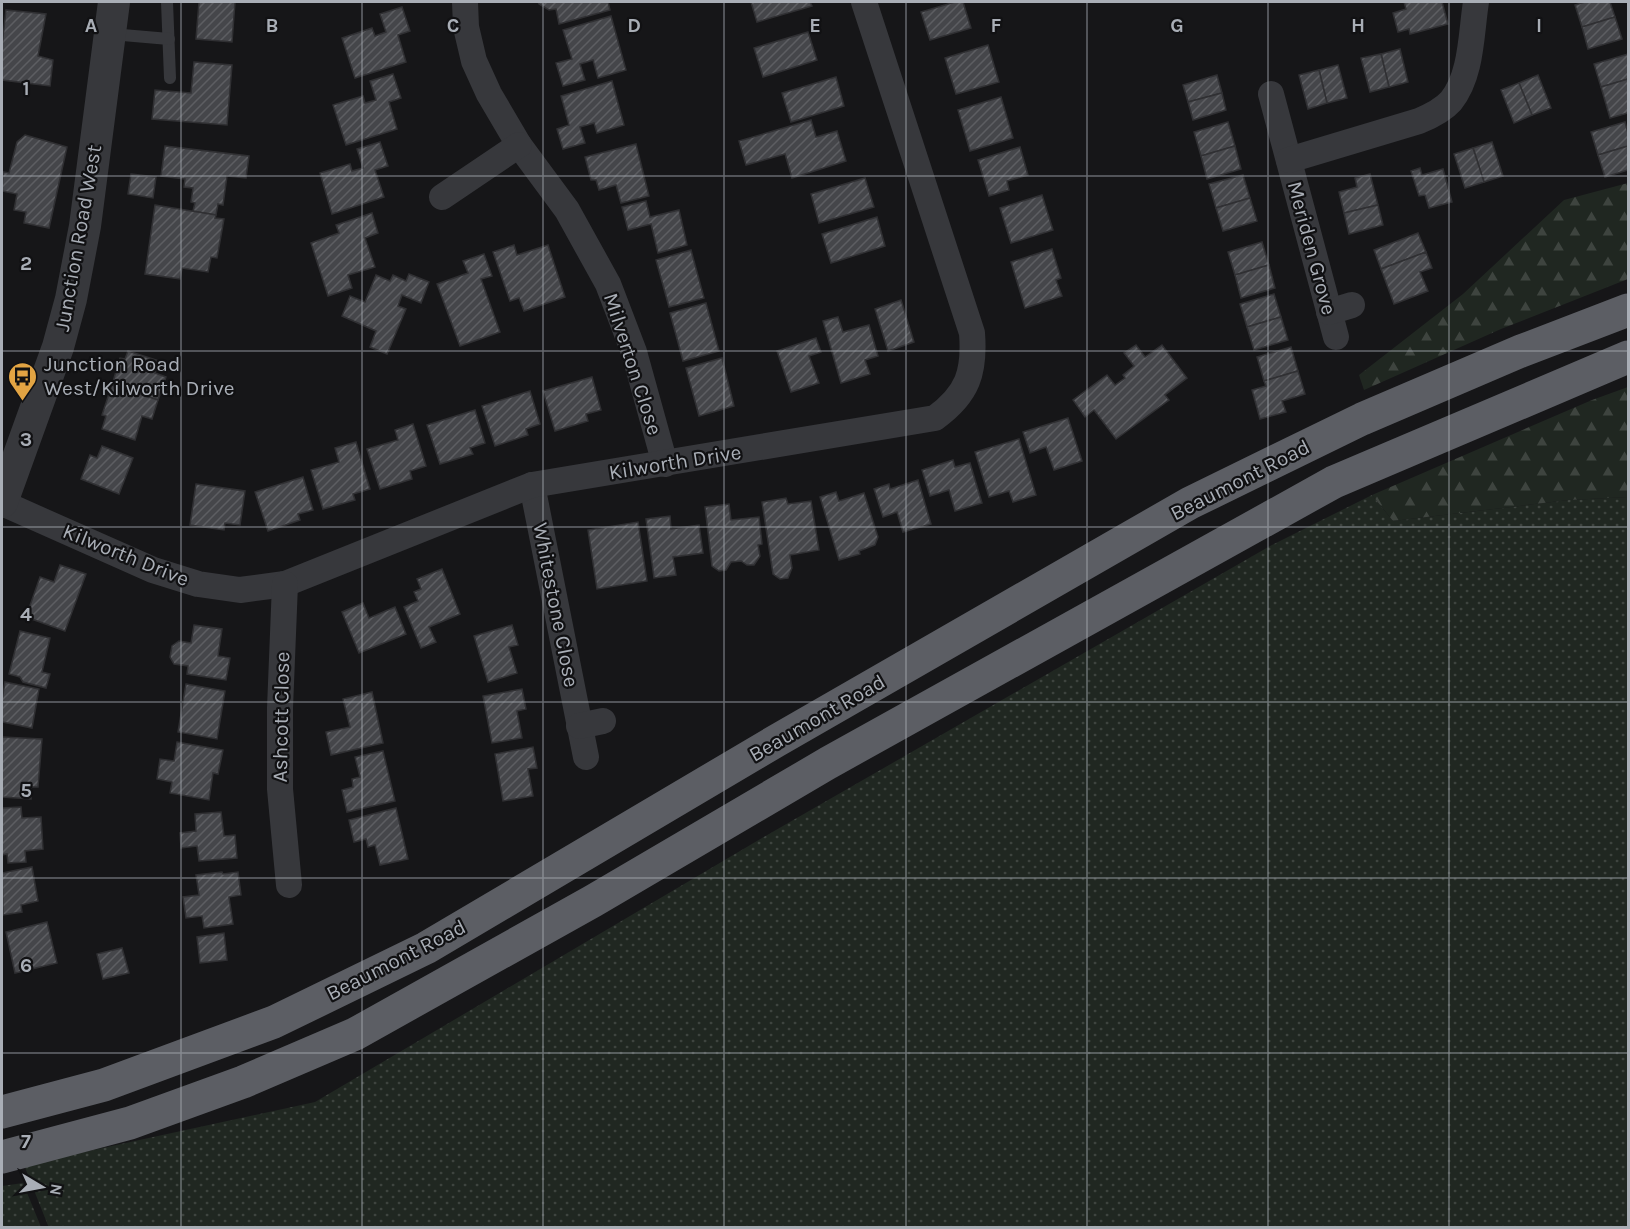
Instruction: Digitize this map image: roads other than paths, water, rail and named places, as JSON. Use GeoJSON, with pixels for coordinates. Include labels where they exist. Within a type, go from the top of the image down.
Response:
{"type":"FeatureCollection","features":[{"type":"Feature","properties":{"kind":"highway","name":"Beaumont Road"},"geometry":{"type":"LineString","coordinates":[[2,1112],[104,1085],[274,1022],[426,948],[776,741],[1190,503],[1362,419],[1521,351],[1629,310]]}},
{"type":"Feature","properties":{"kind":"highway","name":"Beaumont Road"},"geometry":{"type":"LineString","coordinates":[[2,1157],[130,1123],[243,1082],[355,1034],[593,901],[828,763],[1334,482],[1629,357]]}},
{"type":"Feature","properties":{"kind":"street","name":"Junction Road West"},"geometry":{"type":"LineString","coordinates":[[2,502],[58,347],[71,299],[85,226],[114,2]]}},
{"type":"Feature","properties":{"kind":"street","name":"Milverton Close"},"geometry":{"type":"LineString","coordinates":[[465,2],[466,27],[474,61],[489,94],[519,145],[567,210],[608,284],[634,352],[665,464]]}},
{"type":"Feature","properties":{"kind":"street","name":"Kilworth Drive"},"geometry":{"type":"LineString","coordinates":[[2,502],[153,570],[198,584],[240,590],[285,584],[532,485],[935,418],[952,405],[967,384],[974,358],[972,333],[864,2]]}},
{"type":"Feature","properties":{"kind":"street","name":"Meriden Grove"},"geometry":{"type":"LineString","coordinates":[[1289,160],[1419,121],[1436,113],[1450,102],[1461,85],[1476,2]]}},
{"type":"Feature","properties":{"kind":"street","name":"Meriden Grove"},"geometry":{"type":"LineString","coordinates":[[1271,94],[1289,160],[1341,308],[1336,337]]}},
{"type":"Feature","properties":{"kind":"street"},"geometry":{"type":"LineString","coordinates":[[442,197],[519,145]]}},
{"type":"Feature","properties":{"kind":"street","name":"Whitestone Close"},"geometry":{"type":"LineString","coordinates":[[532,485],[591,723],[586,757]]}},
{"type":"Feature","properties":{"kind":"street","name":"Ashcott Close"},"geometry":{"type":"LineString","coordinates":[[285,584],[280,789],[297,850],[289,885]]}},
{"type":"Feature","properties":{"kind":"lane"},"geometry":{"type":"LineString","coordinates":[[167,2],[170,78]]}},
{"type":"Feature","properties":{"kind":"lane"},"geometry":{"type":"LineString","coordinates":[[111,34],[169,39]]}},
{"type":"Feature","properties":{"kind":"place","name":"Junction Road West/Kilworth Drive"},"geometry":{"type":"Point","coordinates":[23,402]}}]}
